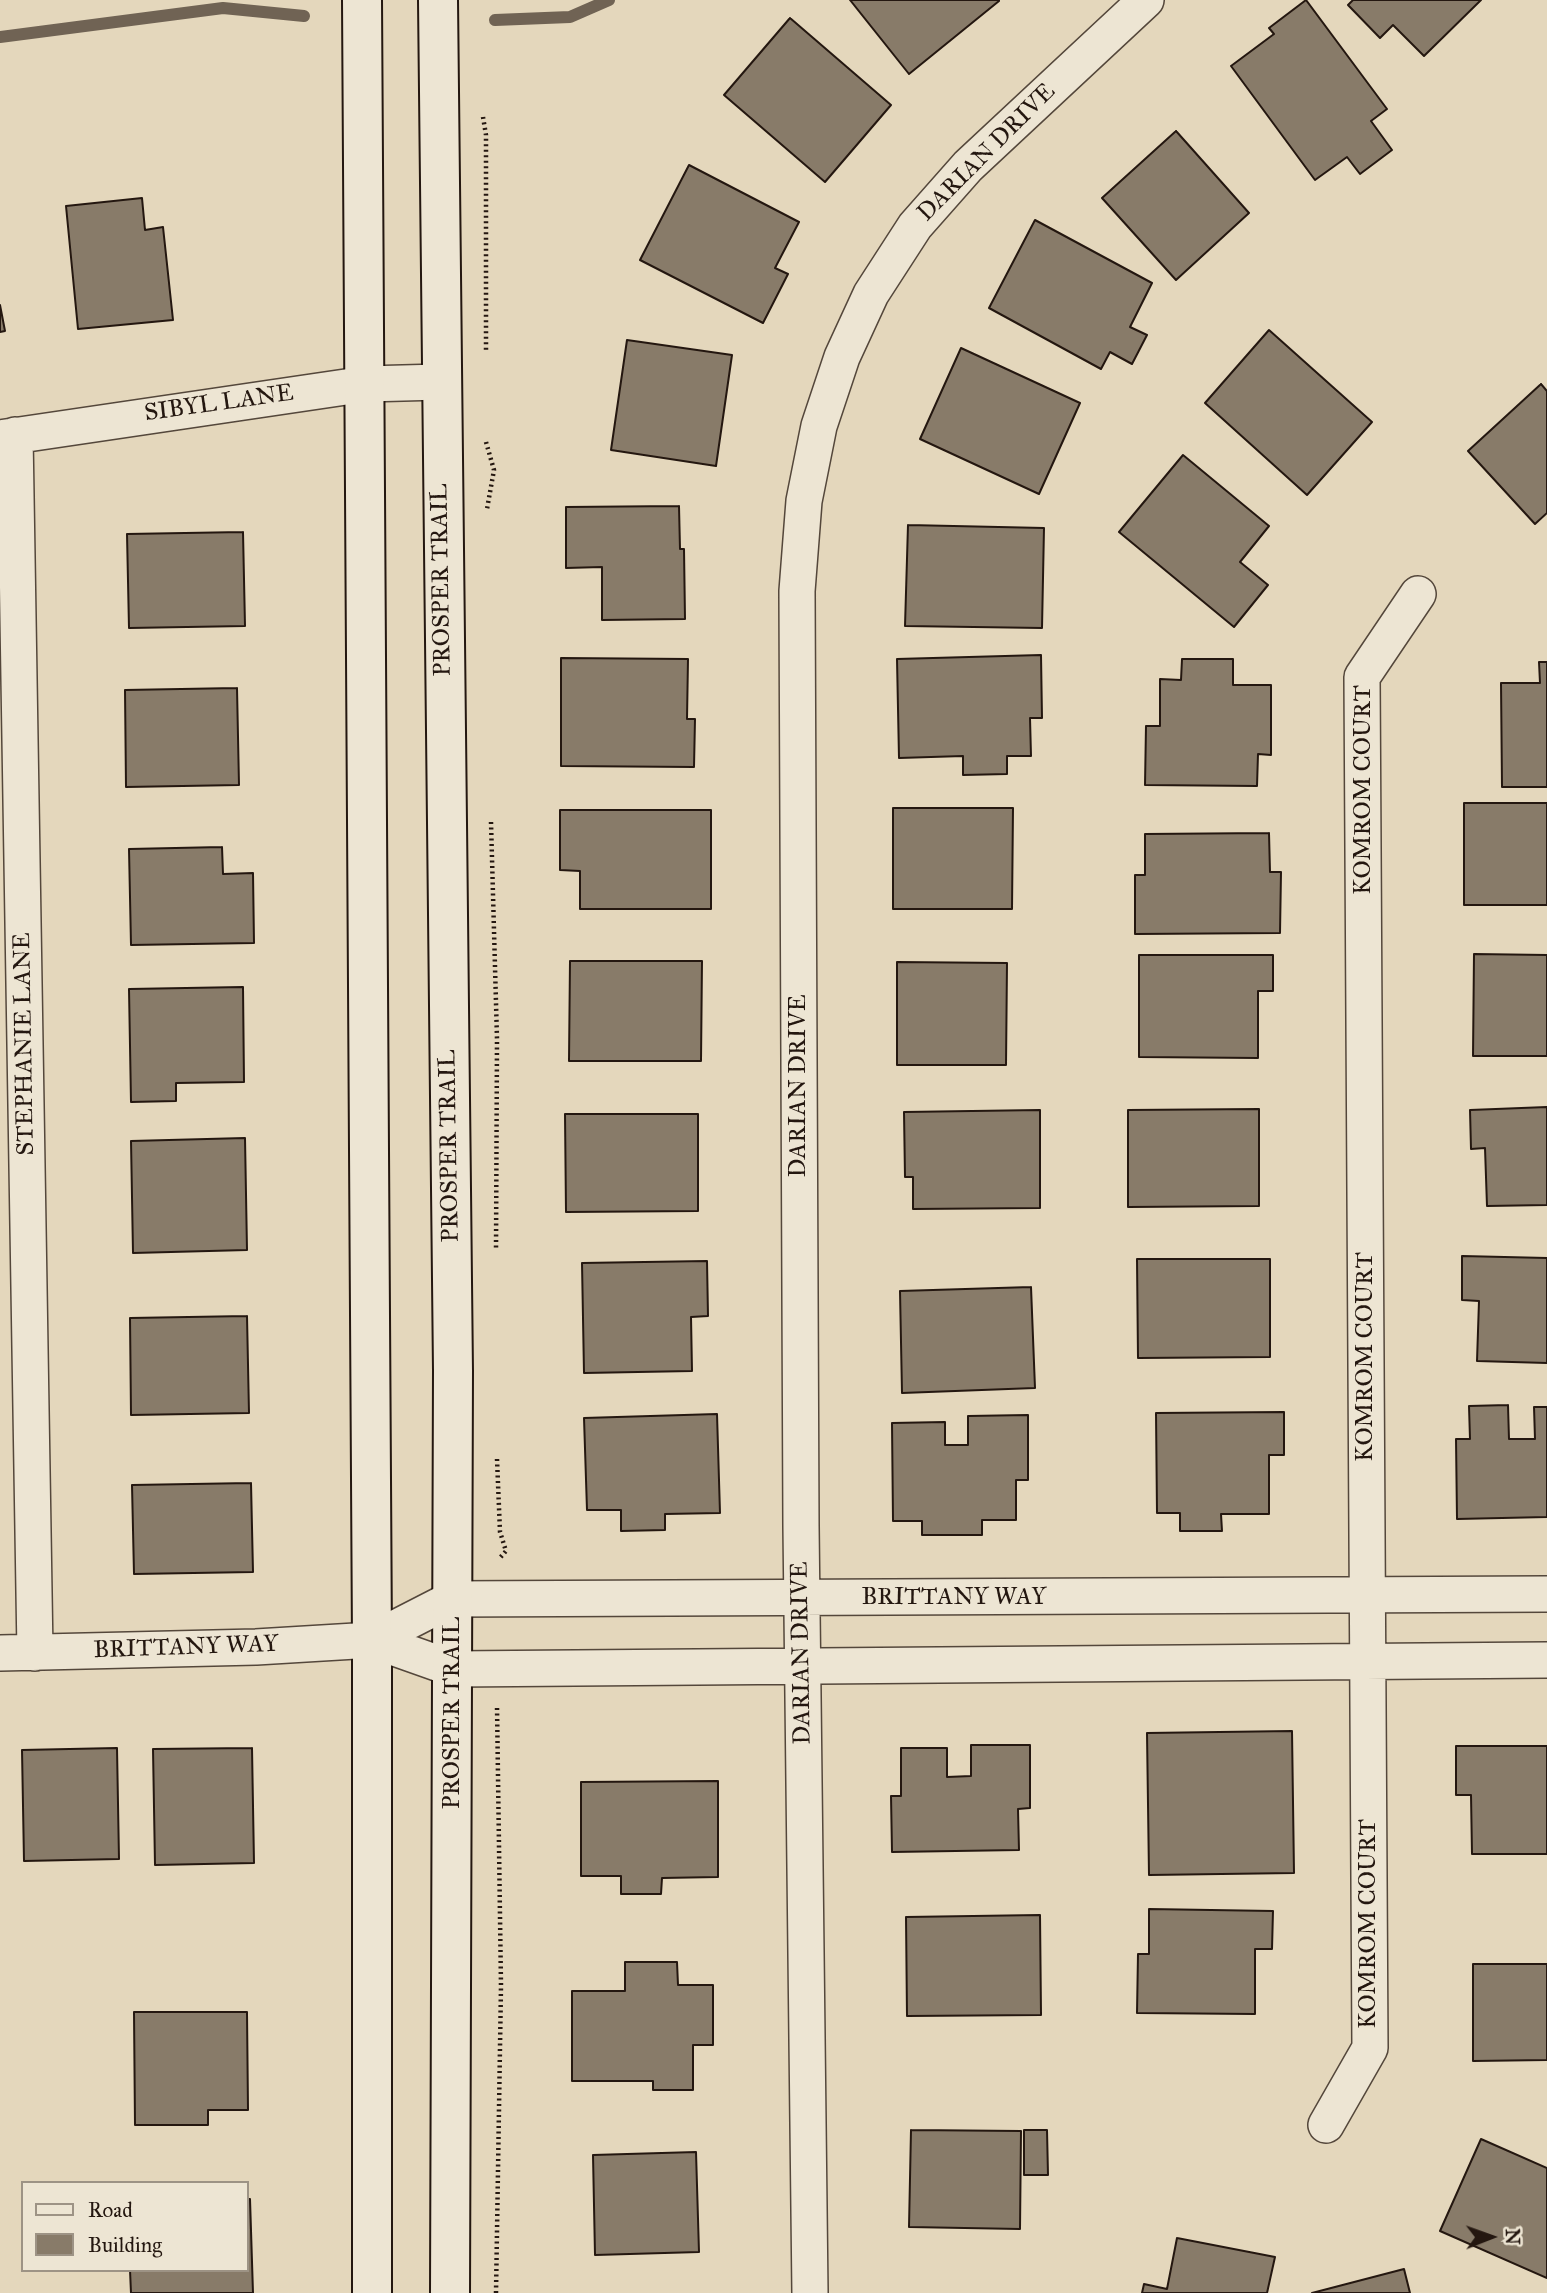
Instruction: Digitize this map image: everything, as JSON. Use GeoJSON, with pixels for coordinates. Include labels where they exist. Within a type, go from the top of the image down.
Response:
{"type":"FeatureCollection","features":[{"type":"Feature","properties":{"kind":"main road"},"geometry":{"type":"LineString","coordinates":[[362,0],[372,1640],[372,2293]]}},
{"type":"Feature","properties":{"kind":"main road","name":"PROSPER TRAIL"},"geometry":{"type":"LineString","coordinates":[[438,0],[440,382],[453,1370],[450,2293]]}},
{"type":"Feature","properties":{"kind":"street","name":"DARIAN DRIVE"},"geometry":{"type":"LineString","coordinates":[[810,2293],[802,1599],[797,591],[804,500],[819,426],[842,357],[871,293],[915,226],[968,166],[1146,0]]}},
{"type":"Feature","properties":{"kind":"street","name":"SIBYL LANE"},"geometry":{"type":"LineString","coordinates":[[8,437],[366,384],[440,382]]}},
{"type":"Feature","properties":{"kind":"street","name":"STEPHANIE LANE"},"geometry":{"type":"LineString","coordinates":[[8,437],[35,1653]]}},
{"type":"Feature","properties":{"kind":"street","name":"KOMROM COURT"},"geometry":{"type":"LineString","coordinates":[[1326,2125],[1370,2048],[1363,677],[1418,594]]}},
{"type":"Feature","properties":{"kind":"street","name":"BRITTANY WAY"},"geometry":{"type":"LineString","coordinates":[[372,1640],[452,1599],[1547,1594]]}},
{"type":"Feature","properties":{"kind":"street","name":"BRITTANY WAY"},"geometry":{"type":"LineString","coordinates":[[0,1653],[256,1647],[372,1640],[454,1669],[1547,1660]]}},
{"type":"Feature","properties":{"kind":"building"},"geometry":{"type":"Polygon","coordinates":[[[850,0],[999,0],[999,1],[909,74],[850,0]]]}},
{"type":"Feature","properties":{"kind":"building"},"geometry":{"type":"Polygon","coordinates":[[[1306,0],[1387,109],[1371,121],[1392,150],[1360,174],[1347,157],[1315,180],[1231,66],[1274,34],[1269,28],[1306,0]]]}},
{"type":"Feature","properties":{"kind":"building"},"geometry":{"type":"Polygon","coordinates":[[[1353,0],[1481,0],[1424,56],[1393,25],[1380,38],[1348,5],[1353,0]]]}},
{"type":"Feature","properties":{"kind":"building"},"geometry":{"type":"Polygon","coordinates":[[[790,18],[891,105],[825,182],[724,95],[790,18]]]}},
{"type":"Feature","properties":{"kind":"building"},"geometry":{"type":"Polygon","coordinates":[[[1176,131],[1249,213],[1176,280],[1102,198],[1176,131]]]}},
{"type":"Feature","properties":{"kind":"building"},"geometry":{"type":"Polygon","coordinates":[[[689,165],[799,222],[775,268],[788,274],[763,323],[640,260],[689,165]]]}},
{"type":"Feature","properties":{"kind":"building"},"geometry":{"type":"Polygon","coordinates":[[[142,198],[145,230],[163,227],[173,320],[78,329],[66,206],[142,198]]]}},
{"type":"Feature","properties":{"kind":"building"},"geometry":{"type":"Polygon","coordinates":[[[1035,220],[1152,283],[1130,327],[1147,335],[1132,364],[1110,352],[1101,369],[989,308],[1035,220]]]}},
{"type":"Feature","properties":{"kind":"building"},"geometry":{"type":"Polygon","coordinates":[[[0,305],[5,331],[0,332],[0,305]]]}},
{"type":"Feature","properties":{"kind":"building"},"geometry":{"type":"Polygon","coordinates":[[[1269,330],[1372,422],[1307,495],[1205,403],[1269,330]]]}},
{"type":"Feature","properties":{"kind":"building"},"geometry":{"type":"Polygon","coordinates":[[[627,340],[732,355],[716,466],[611,450],[627,340]]]}},
{"type":"Feature","properties":{"kind":"building"},"geometry":{"type":"Polygon","coordinates":[[[961,348],[1080,403],[1039,494],[920,439],[961,348]]]}},
{"type":"Feature","properties":{"kind":"building"},"geometry":{"type":"Polygon","coordinates":[[[1541,384],[1547,391],[1547,513],[1535,524],[1468,451],[1541,384]]]}},
{"type":"Feature","properties":{"kind":"building"},"geometry":{"type":"Polygon","coordinates":[[[1183,455],[1269,526],[1240,562],[1268,585],[1234,627],[1119,532],[1183,455]]]}},
{"type":"Feature","properties":{"kind":"building"},"geometry":{"type":"Polygon","coordinates":[[[679,506],[680,549],[684,549],[685,619],[602,620],[602,567],[566,568],[566,507],[679,506]]]}},
{"type":"Feature","properties":{"kind":"building"},"geometry":{"type":"Polygon","coordinates":[[[908,525],[1044,528],[1042,628],[905,626],[908,525]]]}},
{"type":"Feature","properties":{"kind":"building"},"geometry":{"type":"Polygon","coordinates":[[[243,532],[245,626],[129,628],[127,534],[243,532]]]}},
{"type":"Feature","properties":{"kind":"building"},"geometry":{"type":"Polygon","coordinates":[[[1041,655],[1042,718],[1030,718],[1031,756],[1007,756],[1007,774],[963,775],[963,756],[899,758],[897,659],[1041,655]]]}},
{"type":"Feature","properties":{"kind":"building"},"geometry":{"type":"Polygon","coordinates":[[[561,658],[688,659],[687,719],[695,719],[694,767],[561,766],[561,658]]]}},
{"type":"Feature","properties":{"kind":"building"},"geometry":{"type":"Polygon","coordinates":[[[1182,659],[1233,659],[1233,685],[1271,685],[1271,755],[1258,754],[1257,786],[1145,785],[1146,726],[1160,726],[1160,679],[1181,680],[1182,659]]]}},
{"type":"Feature","properties":{"kind":"building"},"geometry":{"type":"Polygon","coordinates":[[[1539,662],[1547,662],[1547,787],[1502,787],[1501,683],[1540,683],[1539,662]]]}},
{"type":"Feature","properties":{"kind":"building"},"geometry":{"type":"Polygon","coordinates":[[[237,688],[239,785],[126,787],[125,690],[237,688]]]}},
{"type":"Feature","properties":{"kind":"building"},"geometry":{"type":"Polygon","coordinates":[[[1464,803],[1547,803],[1547,905],[1464,905],[1464,803]]]}},
{"type":"Feature","properties":{"kind":"building"},"geometry":{"type":"Polygon","coordinates":[[[893,808],[1013,808],[1012,909],[893,909],[893,808]]]}},
{"type":"Feature","properties":{"kind":"building"},"geometry":{"type":"Polygon","coordinates":[[[560,810],[711,810],[711,909],[580,909],[580,871],[560,870],[560,810]]]}},
{"type":"Feature","properties":{"kind":"building"},"geometry":{"type":"Polygon","coordinates":[[[1269,833],[1270,872],[1281,872],[1280,933],[1135,934],[1135,875],[1145,875],[1145,834],[1269,833]]]}},
{"type":"Feature","properties":{"kind":"building"},"geometry":{"type":"Polygon","coordinates":[[[222,847],[223,874],[253,873],[254,943],[131,945],[129,849],[222,847]]]}},
{"type":"Feature","properties":{"kind":"building"},"geometry":{"type":"Polygon","coordinates":[[[1474,954],[1547,955],[1547,1056],[1473,1056],[1474,954]]]}},
{"type":"Feature","properties":{"kind":"building"},"geometry":{"type":"Polygon","coordinates":[[[1139,955],[1273,955],[1273,991],[1258,991],[1258,1058],[1139,1057],[1139,955]]]}},
{"type":"Feature","properties":{"kind":"building"},"geometry":{"type":"Polygon","coordinates":[[[570,961],[702,961],[701,1061],[569,1061],[570,961]]]}},
{"type":"Feature","properties":{"kind":"building"},"geometry":{"type":"Polygon","coordinates":[[[897,962],[1007,963],[1006,1065],[897,1065],[897,962]]]}},
{"type":"Feature","properties":{"kind":"building"},"geometry":{"type":"Polygon","coordinates":[[[243,987],[244,1082],[176,1083],[176,1101],[131,1102],[129,989],[243,987]]]}},
{"type":"Feature","properties":{"kind":"building"},"geometry":{"type":"Polygon","coordinates":[[[1547,1107],[1547,1205],[1487,1206],[1485,1148],[1471,1149],[1470,1110],[1547,1107]]]}},
{"type":"Feature","properties":{"kind":"building"},"geometry":{"type":"Polygon","coordinates":[[[1259,1109],[1259,1206],[1128,1207],[1128,1110],[1259,1109]]]}},
{"type":"Feature","properties":{"kind":"building"},"geometry":{"type":"Polygon","coordinates":[[[1040,1110],[1040,1208],[913,1209],[913,1177],[905,1177],[904,1112],[1040,1110]]]}},
{"type":"Feature","properties":{"kind":"building"},"geometry":{"type":"Polygon","coordinates":[[[565,1114],[698,1114],[698,1211],[566,1212],[565,1114]]]}},
{"type":"Feature","properties":{"kind":"building"},"geometry":{"type":"Polygon","coordinates":[[[245,1138],[247,1250],[133,1253],[131,1141],[245,1138]]]}},
{"type":"Feature","properties":{"kind":"building"},"geometry":{"type":"Polygon","coordinates":[[[1462,1256],[1547,1258],[1547,1363],[1477,1361],[1479,1301],[1462,1300],[1462,1256]]]}},
{"type":"Feature","properties":{"kind":"building"},"geometry":{"type":"Polygon","coordinates":[[[1137,1259],[1270,1259],[1270,1357],[1138,1358],[1137,1259]]]}},
{"type":"Feature","properties":{"kind":"building"},"geometry":{"type":"Polygon","coordinates":[[[707,1261],[708,1316],[691,1317],[692,1371],[584,1373],[582,1263],[707,1261]]]}},
{"type":"Feature","properties":{"kind":"building"},"geometry":{"type":"Polygon","coordinates":[[[1031,1287],[1035,1388],[902,1393],[900,1291],[1031,1287]]]}},
{"type":"Feature","properties":{"kind":"building"},"geometry":{"type":"Polygon","coordinates":[[[247,1316],[249,1413],[131,1415],[130,1318],[247,1316]]]}},
{"type":"Feature","properties":{"kind":"building"},"geometry":{"type":"Polygon","coordinates":[[[1508,1405],[1509,1439],[1535,1439],[1534,1407],[1547,1407],[1547,1517],[1457,1519],[1456,1439],[1470,1439],[1469,1406],[1508,1405]]]}},
{"type":"Feature","properties":{"kind":"building"},"geometry":{"type":"Polygon","coordinates":[[[1284,1412],[1284,1455],[1269,1455],[1269,1514],[1221,1514],[1222,1531],[1180,1531],[1180,1513],[1157,1513],[1156,1413],[1284,1412]]]}},
{"type":"Feature","properties":{"kind":"building"},"geometry":{"type":"Polygon","coordinates":[[[717,1414],[720,1513],[665,1514],[665,1530],[621,1531],[621,1510],[587,1510],[584,1418],[717,1414]]]}},
{"type":"Feature","properties":{"kind":"building"},"geometry":{"type":"Polygon","coordinates":[[[1028,1415],[1028,1480],[1016,1480],[1016,1520],[982,1520],[982,1535],[922,1535],[922,1521],[893,1521],[892,1423],[945,1422],[945,1445],[968,1445],[968,1416],[1028,1415]]]}},
{"type":"Feature","properties":{"kind":"building"},"geometry":{"type":"Polygon","coordinates":[[[251,1483],[253,1572],[134,1574],[132,1485],[251,1483]]]}},
{"type":"Feature","properties":{"kind":"building"},"geometry":{"type":"Polygon","coordinates":[[[1292,1731],[1294,1873],[1149,1875],[1147,1733],[1292,1731]]]}},
{"type":"Feature","properties":{"kind":"building"},"geometry":{"type":"Polygon","coordinates":[[[971,1745],[1030,1745],[1030,1808],[1018,1809],[1019,1850],[892,1852],[891,1796],[901,1796],[901,1748],[947,1748],[947,1777],[971,1776],[971,1745]]]}},
{"type":"Feature","properties":{"kind":"building"},"geometry":{"type":"Polygon","coordinates":[[[1456,1746],[1547,1746],[1547,1854],[1472,1854],[1471,1795],[1456,1795],[1456,1746]]]}},
{"type":"Feature","properties":{"kind":"building"},"geometry":{"type":"Polygon","coordinates":[[[117,1748],[119,1859],[24,1861],[22,1750],[117,1748]]]}},
{"type":"Feature","properties":{"kind":"building"},"geometry":{"type":"Polygon","coordinates":[[[252,1748],[254,1863],[155,1865],[153,1749],[252,1748]]]}},
{"type":"Feature","properties":{"kind":"building"},"geometry":{"type":"Polygon","coordinates":[[[718,1781],[718,1877],[662,1878],[661,1894],[621,1894],[621,1876],[581,1876],[581,1782],[718,1781]]]}},
{"type":"Feature","properties":{"kind":"building"},"geometry":{"type":"Polygon","coordinates":[[[1149,1909],[1273,1911],[1272,1949],[1255,1949],[1255,2014],[1137,2013],[1138,1954],[1149,1954],[1149,1909]]]}},
{"type":"Feature","properties":{"kind":"building"},"geometry":{"type":"Polygon","coordinates":[[[1040,1915],[1041,2015],[907,2016],[906,1917],[1040,1915]]]}},
{"type":"Feature","properties":{"kind":"building"},"geometry":{"type":"Polygon","coordinates":[[[625,1962],[677,1962],[678,1985],[713,1985],[713,2045],[693,2045],[693,2090],[653,2090],[653,2081],[572,2081],[572,1991],[625,1991],[625,1962]]]}},
{"type":"Feature","properties":{"kind":"building"},"geometry":{"type":"Polygon","coordinates":[[[1473,1964],[1547,1964],[1547,2060],[1473,2061],[1473,1964]]]}},
{"type":"Feature","properties":{"kind":"building"},"geometry":{"type":"Polygon","coordinates":[[[134,2012],[247,2012],[248,2110],[208,2110],[208,2125],[135,2125],[134,2012]]]}},
{"type":"Feature","properties":{"kind":"building"},"geometry":{"type":"Polygon","coordinates":[[[911,2130],[1021,2131],[1020,2229],[909,2227],[911,2130]]]}},
{"type":"Feature","properties":{"kind":"building"},"geometry":{"type":"Polygon","coordinates":[[[1024,2130],[1047,2130],[1048,2175],[1024,2175],[1024,2130]]]}},
{"type":"Feature","properties":{"kind":"building"},"geometry":{"type":"Polygon","coordinates":[[[1481,2139],[1547,2168],[1547,2278],[1440,2231],[1481,2139]]]}},
{"type":"Feature","properties":{"kind":"building"},"geometry":{"type":"Polygon","coordinates":[[[696,2152],[699,2252],[595,2255],[593,2155],[696,2152]]]}},
{"type":"Feature","properties":{"kind":"building"},"geometry":{"type":"Polygon","coordinates":[[[250,2199],[253,2293],[131,2293],[130,2272],[248,2272],[250,2199]]]}},
{"type":"Feature","properties":{"kind":"building"},"geometry":{"type":"Polygon","coordinates":[[[1177,2238],[1275,2257],[1267,2293],[1142,2293],[1144,2284],[1167,2289],[1177,2238]]]}},
{"type":"Feature","properties":{"kind":"building"},"geometry":{"type":"Polygon","coordinates":[[[1404,2269],[1410,2293],[1312,2293],[1404,2269]]]}},
{"type":"Feature","properties":{"kind":"waterway"},"geometry":{"type":"LineString","coordinates":[[495,20],[570,17],[609,0]]}},
{"type":"Feature","properties":{"kind":"waterway"},"geometry":{"type":"LineString","coordinates":[[0,37],[223,8],[304,16]]}}]}
